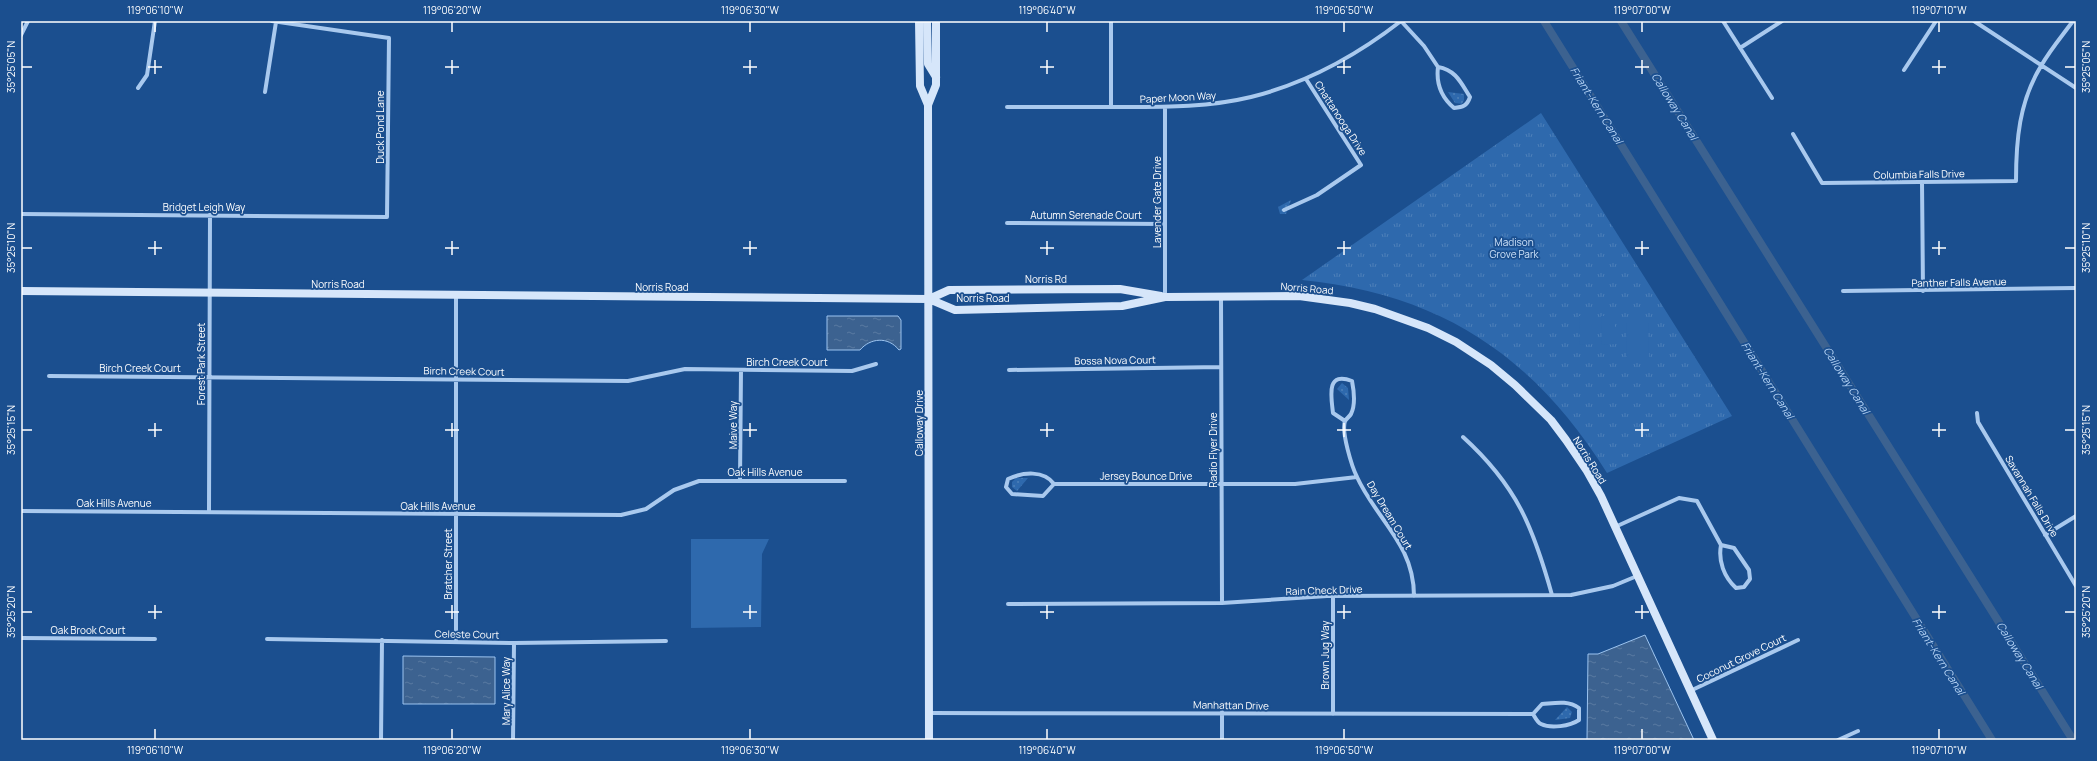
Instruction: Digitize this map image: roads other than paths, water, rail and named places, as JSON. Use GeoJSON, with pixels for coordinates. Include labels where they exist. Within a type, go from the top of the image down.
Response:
{"type":"FeatureCollection","features":[{"type":"Feature","properties":{"kind":"street"},"geometry":{"type":"LineString","coordinates":[[21,35],[28,21]]}},
{"type":"Feature","properties":{"kind":"street"},"geometry":{"type":"LineString","coordinates":[[138,88],[147,75],[155,21]]}},
{"type":"Feature","properties":{"kind":"street"},"geometry":{"type":"LineString","coordinates":[[266,92],[276,22],[272,21]]}},
{"type":"Feature","properties":{"kind":"street","name":"Calloway Drive"},"geometry":{"type":"LineString","coordinates":[[918,21],[920,86],[928,105]]}},
{"type":"Feature","properties":{"kind":"street"},"geometry":{"type":"LineString","coordinates":[[927,21],[928,64],[936,78]]}},
{"type":"Feature","properties":{"kind":"street","name":"Calloway Drive"},"geometry":{"type":"LineString","coordinates":[[929,740],[928,105],[936,85],[936,21]]}},
{"type":"Feature","properties":{"kind":"street"},"geometry":{"type":"LineString","coordinates":[[1111,21],[1111,107]]}},
{"type":"Feature","properties":{"kind":"street"},"geometry":{"type":"LineString","coordinates":[[1401,21],[1424,46],[1438,67],[1436,78],[1447,102],[1454,108],[1462,107],[1468,103],[1470,97],[1455,73],[1448,68],[1438,67]]}},
{"type":"Feature","properties":{"kind":"street","name":"Paper Moon Way"},"geometry":{"type":"LineString","coordinates":[[1007,107],[1188,106],[1235,100],[1274,91],[1306,79],[1357,53],[1401,21]]}},
{"type":"Feature","properties":{"kind":"street"},"geometry":{"type":"LineString","coordinates":[[1724,21],[1772,98]]}},
{"type":"Feature","properties":{"kind":"street"},"geometry":{"type":"LineString","coordinates":[[1740,48],[1782,21]]}},
{"type":"Feature","properties":{"kind":"street"},"geometry":{"type":"LineString","coordinates":[[1904,70],[1936,21]]}},
{"type":"Feature","properties":{"kind":"street"},"geometry":{"type":"LineString","coordinates":[[1974,21],[2076,88]]}},
{"type":"Feature","properties":{"kind":"street"},"geometry":{"type":"LineString","coordinates":[[2041,65],[2073,21]]}},
{"type":"Feature","properties":{"kind":"street","name":"Duck Pond Lane"},"geometry":{"type":"LineString","coordinates":[[276,22],[389,38],[387,217]]}},
{"type":"Feature","properties":{"kind":"street","name":"Columbia Falls Drive"},"geometry":{"type":"LineString","coordinates":[[1793,134],[1822,183],[2016,182],[2020,117],[2032,82],[2041,65]]}},
{"type":"Feature","properties":{"kind":"street","name":"Chattanooga Drive"},"geometry":{"type":"LineString","coordinates":[[1284,210],[1316,195],[1361,165],[1306,79]]}},
{"type":"Feature","properties":{"kind":"street","name":"Lavender Gate Drive"},"geometry":{"type":"LineString","coordinates":[[1165,106],[1165,297]]}},
{"type":"Feature","properties":{"kind":"street"},"geometry":{"type":"LineString","coordinates":[[1922,182],[1923,290]]}},
{"type":"Feature","properties":{"kind":"street","name":"Bridget Leigh Way"},"geometry":{"type":"LineString","coordinates":[[21,214],[387,217]]}},
{"type":"Feature","properties":{"kind":"street","name":"Forest Park Street"},"geometry":{"type":"LineString","coordinates":[[209,512],[210,215]]}},
{"type":"Feature","properties":{"kind":"street","name":"Autumn Serenade Court"},"geometry":{"type":"LineString","coordinates":[[1007,223],[1165,224]]}},
{"type":"Feature","properties":{"kind":"street","name":"Panther Falls Avenue"},"geometry":{"type":"LineString","coordinates":[[1843,291],[2076,288]]}},
{"type":"Feature","properties":{"kind":"street","name":"Norris Rd"},"geometry":{"type":"LineString","coordinates":[[928,299],[949,290],[1120,289],[1165,297]]}},
{"type":"Feature","properties":{"kind":"street","name":"Norris Road"},"geometry":{"type":"LineString","coordinates":[[21,291],[928,299],[955,310],[1122,306],[1165,297],[1221,296],[1299,296],[1350,303],[1404,318],[1456,342],[1491,365],[1515,385],[1550,420],[1587,471],[1615,527],[1713,740]]}},
{"type":"Feature","properties":{"kind":"street","name":"Bratcher Street"},"geometry":{"type":"LineString","coordinates":[[456,295],[456,641]]}},
{"type":"Feature","properties":{"kind":"street","name":"Radio Flyer Drive"},"geometry":{"type":"LineString","coordinates":[[1221,296],[1222,603]]}},
{"type":"Feature","properties":{"kind":"street","name":"Birch Creek Court"},"geometry":{"type":"LineString","coordinates":[[49,376],[628,381],[685,369],[852,371],[876,364]]}},
{"type":"Feature","properties":{"kind":"street","name":"Bossa Nova Court"},"geometry":{"type":"LineString","coordinates":[[1009,370],[1221,367]]}},
{"type":"Feature","properties":{"kind":"street","name":"Maive Way"},"geometry":{"type":"LineString","coordinates":[[740,480],[741,370]]}},
{"type":"Feature","properties":{"kind":"street","name":"Day Dream Court"},"geometry":{"type":"LineString","coordinates":[[1345,421],[1333,413],[1331,399],[1332,384],[1336,379],[1342,377],[1352,381],[1354,392],[1353,408],[1345,421],[1345,436],[1357,477],[1404,550],[1412,578],[1414,596]]}},
{"type":"Feature","properties":{"kind":"street","name":"Savannah Falls Drive"},"geometry":{"type":"LineString","coordinates":[[1977,413],[1978,422],[2076,586]]}},
{"type":"Feature","properties":{"kind":"street"},"geometry":{"type":"LineString","coordinates":[[1463,437],[1494,468],[1518,502],[1536,539],[1552,595]]}},
{"type":"Feature","properties":{"kind":"street","name":"Jersey Bounce Drive"},"geometry":{"type":"LineString","coordinates":[[1054,484],[1049,478],[1032,474],[1016,475],[1008,479],[1006,487],[1012,494],[1043,496],[1054,484],[1295,484],[1357,477]]}},
{"type":"Feature","properties":{"kind":"street","name":"Oak Hills Avenue"},"geometry":{"type":"LineString","coordinates":[[21,510],[621,515],[646,509],[686,485],[711,480],[845,481]]}},
{"type":"Feature","properties":{"kind":"street"},"geometry":{"type":"LineString","coordinates":[[1615,527],[1679,498],[1697,501],[1721,545],[1719,556],[1729,582],[1736,588],[1744,587],[1750,579],[1750,570],[1734,548],[1721,545]]}},
{"type":"Feature","properties":{"kind":"street"},"geometry":{"type":"LineString","coordinates":[[2045,535],[2076,516]]}},
{"type":"Feature","properties":{"kind":"street","name":"Rain Check Drive"},"geometry":{"type":"LineString","coordinates":[[1008,604],[1222,603],[1333,596],[1552,595],[1592,592],[1613,586],[1637,576]]}},
{"type":"Feature","properties":{"kind":"street","name":"Brown Jug Way"},"geometry":{"type":"LineString","coordinates":[[1333,596],[1333,714]]}},
{"type":"Feature","properties":{"kind":"street","name":"Oak Brook Court"},"geometry":{"type":"LineString","coordinates":[[21,638],[155,639]]}},
{"type":"Feature","properties":{"kind":"street","name":"Celeste Court"},"geometry":{"type":"LineString","coordinates":[[267,639],[514,643],[666,641]]}},
{"type":"Feature","properties":{"kind":"street"},"geometry":{"type":"LineString","coordinates":[[381,740],[382,640]]}},
{"type":"Feature","properties":{"kind":"street","name":"Coconut Grove Court"},"geometry":{"type":"LineString","coordinates":[[1690,691],[1798,640]]}},
{"type":"Feature","properties":{"kind":"street","name":"Mary Alice Way"},"geometry":{"type":"LineString","coordinates":[[513,740],[514,643]]}},
{"type":"Feature","properties":{"kind":"street"},"geometry":{"type":"LineString","coordinates":[[1559,702],[1573,703],[1579,708],[1580,715],[1579,720],[1571,725],[1545,726],[1539,723],[1533,714],[1542,704],[1559,702]]}},
{"type":"Feature","properties":{"kind":"street"},"geometry":{"type":"LineString","coordinates":[[1222,712],[1222,740]]}},
{"type":"Feature","properties":{"kind":"street","name":"Manhattan Drive"},"geometry":{"type":"LineString","coordinates":[[929,713],[1222,712],[1333,714],[1533,714]]}},
{"type":"Feature","properties":{"kind":"street"},"geometry":{"type":"LineString","coordinates":[[1838,740],[1858,731]]}},
{"type":"Feature","properties":{"kind":"water"},"geometry":{"type":"Polygon","coordinates":[[[827,316],[898,316],[901,320],[901,349],[899,350],[890,342],[879,340],[869,343],[860,350],[827,350],[827,316]]]}},
{"type":"Feature","properties":{"kind":"water"},"geometry":{"type":"Polygon","coordinates":[[[1645,635],[1694,740],[1587,740],[1588,654],[1598,654],[1645,635]]]}},
{"type":"Feature","properties":{"kind":"water"},"geometry":{"type":"Polygon","coordinates":[[[403,656],[495,657],[495,704],[403,704],[403,656]]]}},
{"type":"Feature","properties":{"kind":"waterway","name":"Friant-Kern Canal"},"geometry":{"type":"LineString","coordinates":[[1544,21],[1992,740]]}},
{"type":"Feature","properties":{"kind":"waterway","name":"Calloway Canal"},"geometry":{"type":"LineString","coordinates":[[1621,21],[2073,740]]}},
{"type":"Feature","properties":{"kind":"park label","name":"Madison Grove Park"},"geometry":{"type":"Point","coordinates":[1514,248]}}]}
